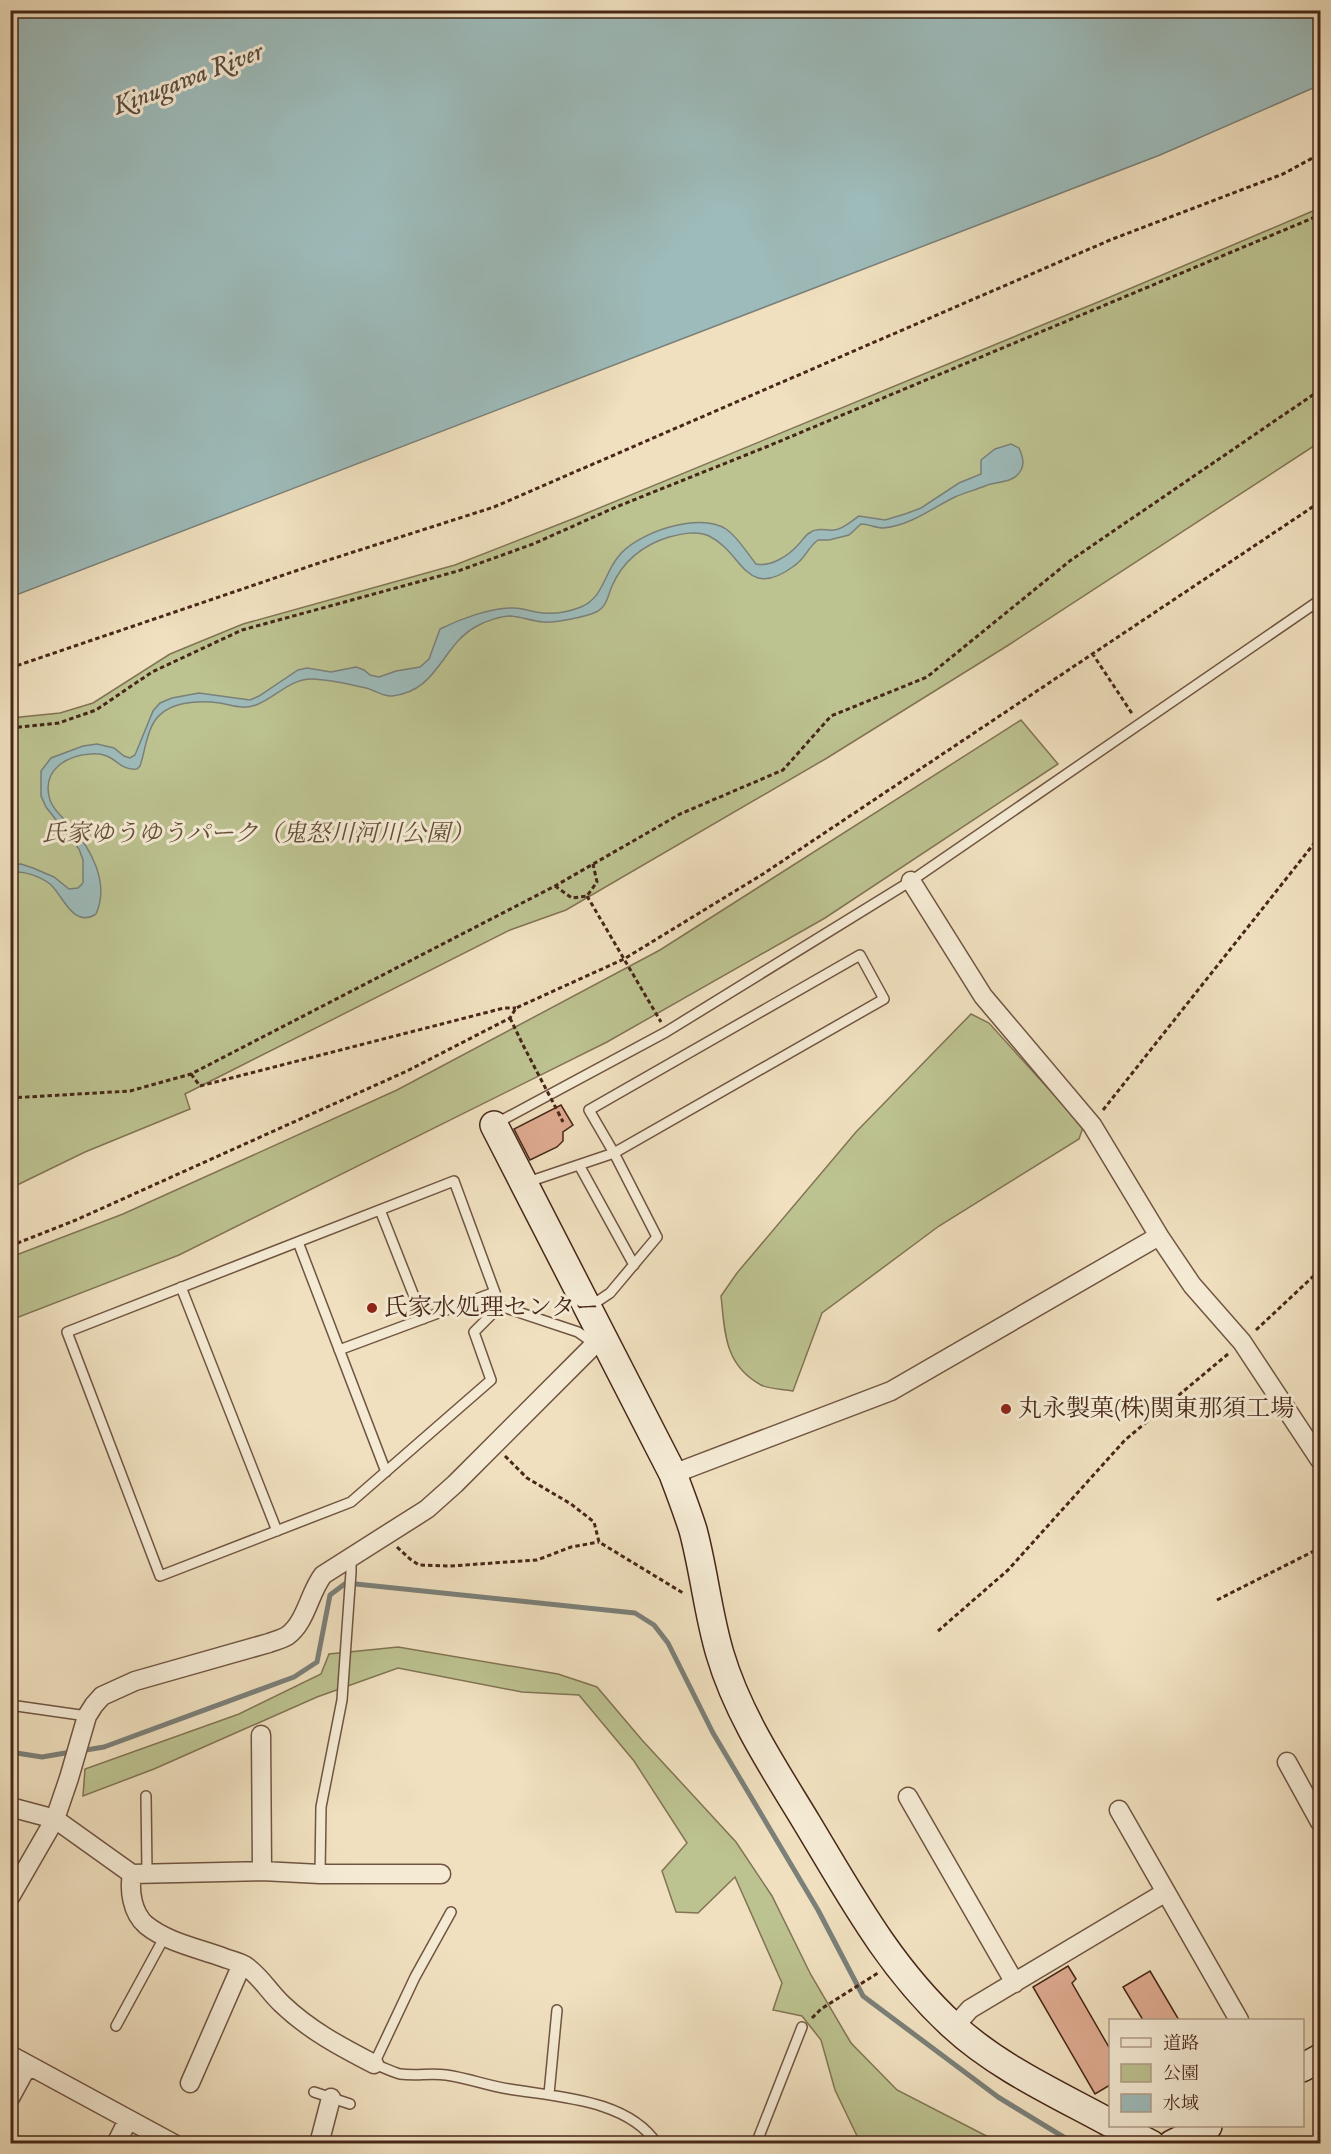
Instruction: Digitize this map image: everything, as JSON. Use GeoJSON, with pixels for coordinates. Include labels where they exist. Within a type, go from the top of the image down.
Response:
{"type":"FeatureCollection","features":[{"type":"Feature","properties":{"kind":"street"},"geometry":{"type":"LineString","coordinates":[[911,881],[983,996],[1092,1125],[1159,1236],[1192,1285],[1242,1342],[1320,1460]]}},
{"type":"Feature","properties":{"kind":"street"},"geometry":{"type":"LineString","coordinates":[[494,1125],[587,1308],[599,1341],[673,1474],[693,1531],[719,1654],[734,1693],[764,1751],[894,1963],[920,1994],[954,2027],[993,2057],[1109,2121]]}},
{"type":"Feature","properties":{"kind":"street"},"geometry":{"type":"LineString","coordinates":[[673,1474],[891,1391],[1159,1236]]}},
{"type":"Feature","properties":{"kind":"street"},"geometry":{"type":"LineString","coordinates":[[10,1897],[55,1819],[85,1723],[94,1704],[102,1696],[135,1681],[269,1643],[286,1636],[297,1627],[316,1583],[323,1575],[351,1565],[388,1534],[427,1509],[599,1341]]}},
{"type":"Feature","properties":{"kind":"street"},"geometry":{"type":"LineString","coordinates":[[261,1735],[262,1871]]}},
{"type":"Feature","properties":{"kind":"street"},"geometry":{"type":"LineString","coordinates":[[1287,1762],[1320,1822]]}},
{"type":"Feature","properties":{"kind":"street"},"geometry":{"type":"LineString","coordinates":[[908,1797],[1015,1983]]}},
{"type":"Feature","properties":{"kind":"street"},"geometry":{"type":"LineString","coordinates":[[10,1807],[55,1819],[140,1874],[262,1871],[320,1874],[441,1874]]}},
{"type":"Feature","properties":{"kind":"street"},"geometry":{"type":"LineString","coordinates":[[1119,1810],[1238,2019]]}},
{"type":"Feature","properties":{"kind":"street"},"geometry":{"type":"LineString","coordinates":[[140,1874],[130,1887],[137,1911],[145,1924],[165,1936],[242,1964],[259,1977],[283,2006],[328,2040],[374,2064]]}},
{"type":"Feature","properties":{"kind":"street"},"geometry":{"type":"LineString","coordinates":[[954,2027],[970,2009],[1166,1893]]}},
{"type":"Feature","properties":{"kind":"street"},"geometry":{"type":"LineString","coordinates":[[190,2083],[242,1964]]}},
{"type":"Feature","properties":{"kind":"street"},"geometry":{"type":"LineString","coordinates":[[10,2055],[174,2144]]}},
{"type":"Feature","properties":{"kind":"street"},"geometry":{"type":"LineString","coordinates":[[1304,2067],[1320,2058]]}},
{"type":"Feature","properties":{"kind":"street"},"geometry":{"type":"LineString","coordinates":[[10,2098],[28,2065]]}},
{"type":"Feature","properties":{"kind":"street"},"geometry":{"type":"LineString","coordinates":[[319,2144],[322,2095]]}},
{"type":"Feature","properties":{"kind":"street"},"geometry":{"type":"LineString","coordinates":[[116,2144],[128,2120]]}},
{"type":"Feature","properties":{"kind":"street"},"geometry":{"type":"LineString","coordinates":[[1119,2127],[1169,2143],[1206,2127]]}},
{"type":"Feature","properties":{"kind":"lane"},"geometry":{"type":"LineString","coordinates":[[494,1125],[666,1032],[911,881],[1320,600]]}},
{"type":"Feature","properties":{"kind":"lane"},"geometry":{"type":"LineString","coordinates":[[525,1183],[614,1153],[884,999],[860,956],[589,1110],[614,1153],[657,1237],[610,1293],[587,1308]]}},
{"type":"Feature","properties":{"kind":"lane"},"geometry":{"type":"LineString","coordinates":[[579,1165],[634,1265]]}},
{"type":"Feature","properties":{"kind":"lane"},"geometry":{"type":"LineString","coordinates":[[500,1305],[474,1332],[491,1380],[351,1502],[160,1576],[67,1332],[454,1181],[500,1305],[599,1341]]}},
{"type":"Feature","properties":{"kind":"lane"},"geometry":{"type":"LineString","coordinates":[[380,1210],[423,1319]]}},
{"type":"Feature","properties":{"kind":"lane"},"geometry":{"type":"LineString","coordinates":[[298,1242],[386,1472]]}},
{"type":"Feature","properties":{"kind":"lane"},"geometry":{"type":"LineString","coordinates":[[182,1287],[277,1531]]}},
{"type":"Feature","properties":{"kind":"lane"},"geometry":{"type":"LineString","coordinates":[[339,1350],[495,1292]]}},
{"type":"Feature","properties":{"kind":"lane"},"geometry":{"type":"LineString","coordinates":[[320,1874],[321,1807],[342,1700],[351,1565]]}},
{"type":"Feature","properties":{"kind":"lane"},"geometry":{"type":"LineString","coordinates":[[10,1706],[85,1723]]}},
{"type":"Feature","properties":{"kind":"lane"},"geometry":{"type":"LineString","coordinates":[[140,1874],[146,1796]]}},
{"type":"Feature","properties":{"kind":"lane"},"geometry":{"type":"LineString","coordinates":[[451,1912],[415,1977],[374,2064],[398,2073],[442,2074],[511,2090],[549,2094],[626,2115],[640,2124],[657,2144]]}},
{"type":"Feature","properties":{"kind":"lane"},"geometry":{"type":"LineString","coordinates":[[116,2026],[165,1936]]}},
{"type":"Feature","properties":{"kind":"lane"},"geometry":{"type":"LineString","coordinates":[[549,2094],[556,2010]]}},
{"type":"Feature","properties":{"kind":"lane"},"geometry":{"type":"LineString","coordinates":[[756,2144],[802,2027]]}},
{"type":"Feature","properties":{"kind":"lane"},"geometry":{"type":"LineString","coordinates":[[322,2095],[351,2104]]}},
{"type":"Feature","properties":{"kind":"path"},"geometry":{"type":"LineString","coordinates":[[10,668],[316,564],[494,507],[1110,240],[1284,174],[1320,154]]}},
{"type":"Feature","properties":{"kind":"path"},"geometry":{"type":"LineString","coordinates":[[10,728],[59,723],[96,710],[152,672],[242,630],[458,571],[533,544],[616,507],[777,443],[1320,215]]}},
{"type":"Feature","properties":{"kind":"path"},"geometry":{"type":"LineString","coordinates":[[10,1098],[130,1090],[191,1074],[555,886],[680,814],[783,770],[831,716],[927,677],[1071,560],[1320,390]]}},
{"type":"Feature","properties":{"kind":"path"},"geometry":{"type":"LineString","coordinates":[[191,1074],[200,1086],[504,1008],[516,1008],[624,959],[763,874],[1320,502]]}},
{"type":"Feature","properties":{"kind":"path"},"geometry":{"type":"LineString","coordinates":[[1092,653],[1139,724]]}},
{"type":"Feature","properties":{"kind":"path"},"geometry":{"type":"LineString","coordinates":[[1092,1125],[1320,836]]}},
{"type":"Feature","properties":{"kind":"path"},"geometry":{"type":"LineString","coordinates":[[555,886],[572,898],[587,896],[597,882],[593,864]]}},
{"type":"Feature","properties":{"kind":"path"},"geometry":{"type":"LineString","coordinates":[[587,896],[666,1032]]}},
{"type":"Feature","properties":{"kind":"path"},"geometry":{"type":"LineString","coordinates":[[10,1246],[76,1220],[407,1071],[510,1018],[516,1008]]}},
{"type":"Feature","properties":{"kind":"path"},"geometry":{"type":"LineString","coordinates":[[510,1018],[563,1122]]}},
{"type":"Feature","properties":{"kind":"path"},"geometry":{"type":"LineString","coordinates":[[938,1631],[1008,1570],[1125,1440],[1242,1342],[1320,1270]]}},
{"type":"Feature","properties":{"kind":"path"},"geometry":{"type":"LineString","coordinates":[[494,1445],[527,1478],[571,1504],[594,1522],[599,1542]]}},
{"type":"Feature","properties":{"kind":"path"},"geometry":{"type":"LineString","coordinates":[[388,1534],[400,1551],[419,1565],[450,1566],[537,1560],[571,1547],[599,1542],[683,1593]]}},
{"type":"Feature","properties":{"kind":"path"},"geometry":{"type":"LineString","coordinates":[[1217,1600],[1320,1548]]}},
{"type":"Feature","properties":{"kind":"path"},"geometry":{"type":"LineString","coordinates":[[821,2008],[878,1972]]}},
{"type":"Feature","properties":{"kind":"green space","name":"氏家ゆうゆうパーク（鬼怒川河川公園）"},"geometry":{"type":"Polygon","coordinates":[[[1320,208],[1320,442],[1007,646],[827,758],[566,910],[510,930],[185,1094],[190,1109],[85,1152],[11,1188],[11,718],[60,713],[93,703],[170,654],[243,624],[455,565],[575,518],[1320,208]]]}},
{"type":"Feature","properties":{"kind":"green space"},"geometry":{"type":"Polygon","coordinates":[[[1021,720],[1058,764],[825,918],[607,1042],[179,1255],[11,1320],[11,1257],[123,1214],[397,1090],[660,950],[1021,720]]]}},
{"type":"Feature","properties":{"kind":"green space"},"geometry":{"type":"Polygon","coordinates":[[[971,1014],[989,1023],[1083,1127],[1079,1139],[939,1226],[822,1313],[793,1391],[761,1385],[749,1377],[733,1358],[726,1335],[721,1296],[737,1273],[856,1132],[971,1014]]]}},
{"type":"Feature","properties":{"kind":"green space"},"geometry":{"type":"Polygon","coordinates":[[[398,1647],[558,1674],[597,1687],[642,1740],[736,1842],[772,1896],[811,1975],[851,2043],[897,2090],[1000,2143],[869,2144],[858,2138],[835,2090],[821,2040],[802,2016],[773,2010],[782,1983],[735,1877],[698,1913],[676,1912],[662,1871],[687,1843],[634,1761],[579,1695],[522,1692],[398,1668],[317,1697],[154,1769],[83,1796],[85,1769],[239,1714],[321,1674],[329,1654],[398,1647]]]}},
{"type":"Feature","properties":{"kind":"water","name":"Kinugawa River"},"geometry":{"type":"Polygon","coordinates":[[[11,10],[1320,11],[1320,85],[1160,155],[11,597],[11,10]]]}},
{"type":"Feature","properties":{"kind":"water"},"geometry":{"type":"Polygon","coordinates":[[[1011,444],[1019,448],[1023,462],[1021,470],[1014,478],[989,484],[958,496],[893,527],[883,528],[861,524],[849,535],[818,540],[798,563],[778,576],[765,579],[755,577],[746,571],[721,544],[704,534],[684,534],[660,540],[642,549],[622,569],[600,610],[585,616],[555,622],[511,616],[485,622],[465,634],[430,677],[420,686],[408,692],[389,696],[369,689],[313,679],[290,685],[263,702],[252,706],[193,702],[175,706],[160,715],[154,722],[147,738],[140,766],[137,769],[125,767],[100,754],[91,754],[74,757],[59,765],[50,778],[48,786],[52,805],[78,835],[96,867],[101,890],[96,914],[81,917],[69,909],[55,889],[46,881],[25,873],[11,873],[11,865],[21,864],[54,877],[69,889],[78,888],[83,883],[83,860],[79,849],[46,807],[41,796],[41,771],[51,758],[83,746],[97,744],[114,748],[130,758],[135,755],[153,711],[160,703],[172,698],[199,693],[250,700],[298,670],[307,668],[331,672],[356,667],[379,677],[396,671],[420,667],[429,659],[440,629],[466,618],[505,608],[548,613],[581,607],[599,592],[613,564],[627,548],[669,527],[700,522],[714,524],[726,529],[734,536],[756,564],[767,564],[789,553],[814,531],[838,529],[859,516],[885,520],[921,508],[959,483],[981,474],[981,460],[995,449],[1011,444]]]}},
{"type":"Feature","properties":{"kind":"building"},"geometry":{"type":"Polygon","coordinates":[[[561,1105],[573,1125],[563,1132],[563,1141],[557,1147],[530,1160],[514,1129],[561,1105]]]}},
{"type":"Feature","properties":{"kind":"building"},"geometry":{"type":"Polygon","coordinates":[[[1068,1966],[1076,1979],[1072,1983],[1109,2047],[1109,2086],[1095,2094],[1033,1987],[1068,1966]]]}},
{"type":"Feature","properties":{"kind":"building"},"geometry":{"type":"Polygon","coordinates":[[[1150,1971],[1178,2019],[1142,2019],[1123,1987],[1150,1971]]]}},
{"type":"Feature","properties":{"kind":"waterway"},"geometry":{"type":"LineString","coordinates":[[80,1751],[104,1747],[294,1677],[317,1662],[330,1595],[346,1583],[635,1613],[654,1625],[668,1643],[713,1733],[818,1910],[863,1996],[998,2097],[1075,2144]]}},
{"type":"Feature","properties":{"kind":"waterway"},"geometry":{"type":"LineString","coordinates":[[10,1752],[42,1757],[71,1752]]}},
{"type":"Feature","properties":{"kind":"place","name":"氏家水処理センター"},"geometry":{"type":"Point","coordinates":[372,1308]}},
{"type":"Feature","properties":{"kind":"place","name":"丸永製菓(株)関東那須工場"},"geometry":{"type":"Point","coordinates":[1006,1409]}}]}
